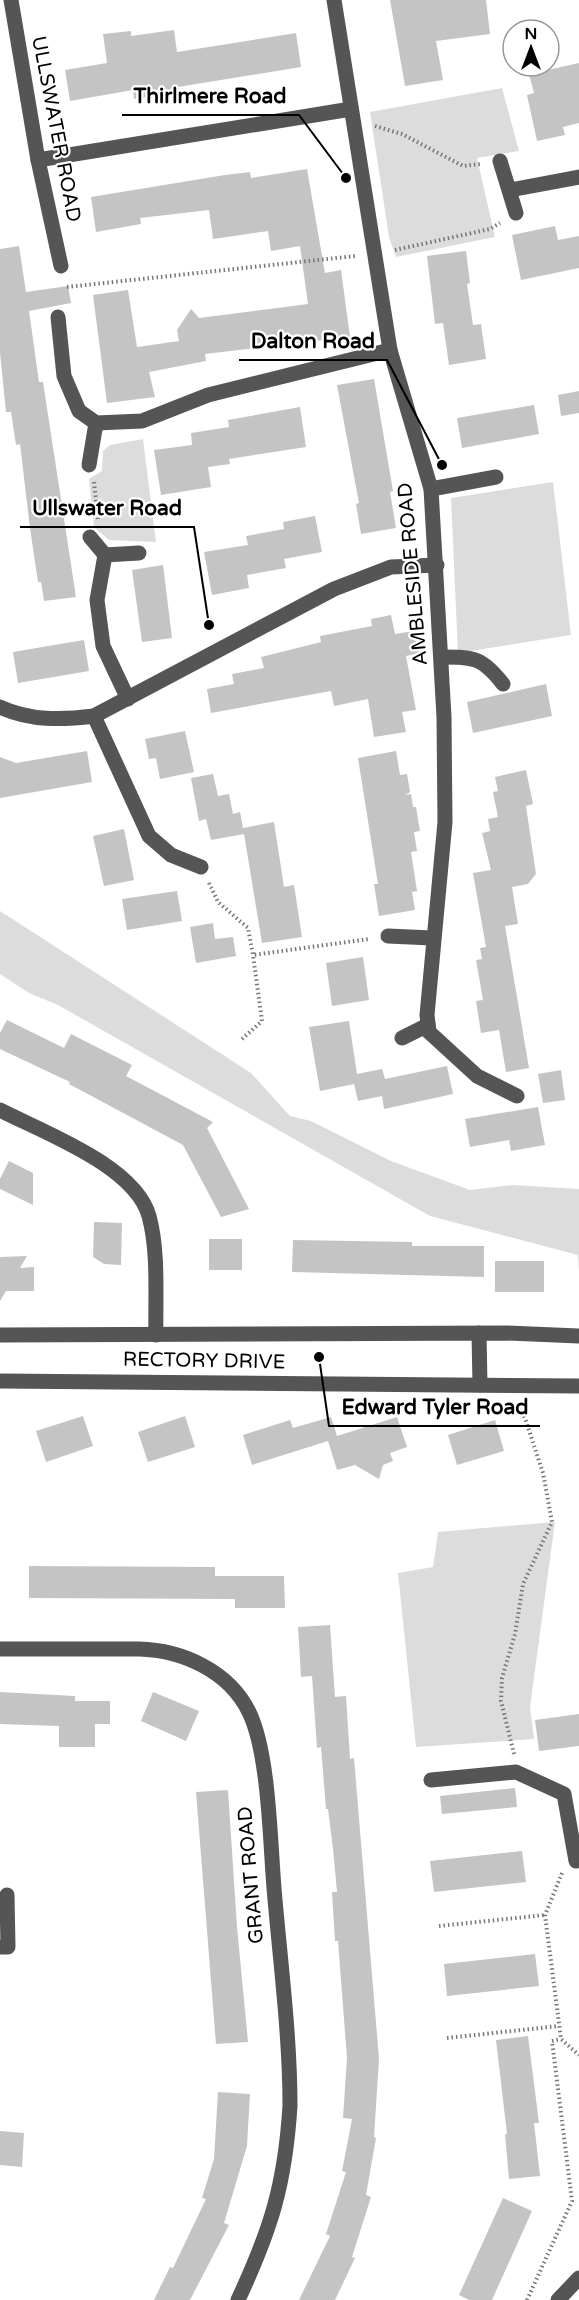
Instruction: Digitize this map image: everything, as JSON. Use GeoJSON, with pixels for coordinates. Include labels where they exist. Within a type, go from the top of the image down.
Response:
{"type":"FeatureCollection","features":[{"type":"Feature","properties":{"kind":"street","name":"ULLSWATER ROAD"},"geometry":{"type":"LineString","coordinates":[[11,0],[38,160],[61,266]]}},
{"type":"Feature","properties":{"kind":"street","name":"AMBLESIDE ROAD"},"geometry":{"type":"LineString","coordinates":[[334,0],[390,350],[431,489],[441,657],[445,822],[432,938],[428,1020]]}},
{"type":"Feature","properties":{"kind":"street"},"geometry":{"type":"LineString","coordinates":[[38,160],[351,109]]}},
{"type":"Feature","properties":{"kind":"street"},"geometry":{"type":"LineString","coordinates":[[500,161],[516,213]]}},
{"type":"Feature","properties":{"kind":"street"},"geometry":{"type":"LineString","coordinates":[[510,190],[579,177]]}},
{"type":"Feature","properties":{"kind":"street"},"geometry":{"type":"LineString","coordinates":[[58,317],[64,376],[79,411],[96,423],[142,421],[208,395],[390,350]]}},
{"type":"Feature","properties":{"kind":"street"},"geometry":{"type":"LineString","coordinates":[[89,465],[96,423]]}},
{"type":"Feature","properties":{"kind":"street"},"geometry":{"type":"LineString","coordinates":[[431,489],[496,477]]}},
{"type":"Feature","properties":{"kind":"street"},"geometry":{"type":"LineString","coordinates":[[90,537],[105,555],[97,600],[103,646],[128,699]]}},
{"type":"Feature","properties":{"kind":"street"},"geometry":{"type":"LineString","coordinates":[[105,555],[139,553]]}},
{"type":"Feature","properties":{"kind":"street"},"geometry":{"type":"LineString","coordinates":[[0,707],[12,712],[56,720],[94,716],[334,589],[391,567],[436,565]]}},
{"type":"Feature","properties":{"kind":"street"},"geometry":{"type":"LineString","coordinates":[[441,657],[473,657],[489,665],[503,684]]}},
{"type":"Feature","properties":{"kind":"street"},"geometry":{"type":"LineString","coordinates":[[94,716],[149,836],[171,855],[201,867]]}},
{"type":"Feature","properties":{"kind":"street"},"geometry":{"type":"LineString","coordinates":[[388,936],[432,938]]}},
{"type":"Feature","properties":{"kind":"street"},"geometry":{"type":"LineString","coordinates":[[402,1038],[428,1020],[429,1032],[477,1076],[517,1096]]}},
{"type":"Feature","properties":{"kind":"street"},"geometry":{"type":"LineString","coordinates":[[0,1110],[112,1168],[130,1183],[142,1199],[153,1233],[156,1335]]}},
{"type":"Feature","properties":{"kind":"street"},"geometry":{"type":"LineString","coordinates":[[479,1333],[480,1385]]}},
{"type":"Feature","properties":{"kind":"street","name":"RECTORY DRIVE"},"geometry":{"type":"LineString","coordinates":[[0,1335],[479,1333],[579,1336]]}},
{"type":"Feature","properties":{"kind":"street","name":"RECTORY DRIVE"},"geometry":{"type":"LineString","coordinates":[[0,1381],[579,1386]]}},
{"type":"Feature","properties":{"kind":"street","name":"GRANT ROAD"},"geometry":{"type":"LineString","coordinates":[[0,1649],[140,1649],[160,1650],[182,1656],[219,1677],[237,1692],[249,1711],[258,1733],[270,1846],[290,2106],[287,2149],[276,2206],[238,2300]]}},
{"type":"Feature","properties":{"kind":"street"},"geometry":{"type":"LineString","coordinates":[[431,1780],[516,1772],[564,1794],[574,1827],[576,1862]]}},
{"type":"Feature","properties":{"kind":"street"},"geometry":{"type":"LineString","coordinates":[[0,1947],[8,1947],[8,1894]]}},
{"type":"Feature","properties":{"kind":"street"},"geometry":{"type":"LineString","coordinates":[[558,2300],[579,2278]]}},
{"type":"Feature","properties":{"kind":"path"},"geometry":{"type":"LineString","coordinates":[[354,125],[376,126],[402,134],[462,166],[500,161]]}},
{"type":"Feature","properties":{"kind":"path"},"geometry":{"type":"LineString","coordinates":[[55,288],[374,255],[490,229],[516,213]]}},
{"type":"Feature","properties":{"kind":"path"},"geometry":{"type":"LineString","coordinates":[[89,465],[96,490],[98,530],[90,537]]}},
{"type":"Feature","properties":{"kind":"path"},"geometry":{"type":"LineString","coordinates":[[201,867],[218,902],[248,928],[262,1021],[242,1039]]}},
{"type":"Feature","properties":{"kind":"path"},"geometry":{"type":"LineString","coordinates":[[253,955],[388,936]]}},
{"type":"Feature","properties":{"kind":"path"},"geometry":{"type":"LineString","coordinates":[[503,1386],[525,1418],[543,1473],[552,1521],[523,1584],[515,1634],[502,1678],[501,1701],[512,1740],[516,1772]]}},
{"type":"Feature","properties":{"kind":"path"},"geometry":{"type":"LineString","coordinates":[[576,1862],[563,1872],[545,1915],[561,2039],[579,2055]]}},
{"type":"Feature","properties":{"kind":"path"},"geometry":{"type":"LineString","coordinates":[[439,1926],[545,1915]]}},
{"type":"Feature","properties":{"kind":"path"},"geometry":{"type":"LineString","coordinates":[[447,2038],[559,2026]]}},
{"type":"Feature","properties":{"kind":"path"},"geometry":{"type":"LineString","coordinates":[[527,2300],[572,2201],[552,2041],[561,2039]]}},
{"type":"Feature","properties":{"kind":"shaded area"},"geometry":{"type":"Polygon","coordinates":[[[502,88],[519,151],[477,158],[495,237],[396,257],[389,237],[370,112],[502,88]]]}},
{"type":"Feature","properties":{"kind":"shaded area"},"geometry":{"type":"Polygon","coordinates":[[[143,439],[156,542],[109,540],[94,527],[89,479],[102,471],[103,451],[110,445],[143,439]]]}},
{"type":"Feature","properties":{"kind":"shaded area"},"geometry":{"type":"Polygon","coordinates":[[[553,482],[571,635],[458,653],[451,498],[553,482]]]}},
{"type":"Feature","properties":{"kind":"shaded area"},"geometry":{"type":"Polygon","coordinates":[[[0,911],[251,1073],[290,1116],[311,1121],[391,1161],[470,1190],[513,1185],[579,1189],[579,1272],[578,1255],[430,1216],[58,1005],[29,993],[0,974],[0,911]]]}},
{"type":"Feature","properties":{"kind":"shaded area"},"geometry":{"type":"Polygon","coordinates":[[[555,1522],[530,1707],[534,1739],[416,1747],[398,1573],[433,1567],[438,1532],[555,1522]]]}},
{"type":"Feature","properties":{"kind":"building"},"geometry":{"type":"Polygon","coordinates":[[[390,0],[486,0],[490,34],[436,41],[443,80],[405,86],[390,0]]]}},
{"type":"Feature","properties":{"kind":"building"},"geometry":{"type":"Polygon","coordinates":[[[174,30],[177,52],[296,33],[301,67],[178,87],[179,92],[134,99],[133,90],[70,101],[65,70],[107,63],[103,34],[131,31],[131,36],[174,30]]]}},
{"type":"Feature","properties":{"kind":"building"},"geometry":{"type":"Polygon","coordinates":[[[579,63],[579,123],[563,127],[565,135],[537,141],[527,95],[534,93],[530,78],[561,78],[561,67],[579,63]]]}},
{"type":"Feature","properties":{"kind":"building"},"geometry":{"type":"Polygon","coordinates":[[[307,169],[325,273],[341,270],[350,337],[205,354],[206,361],[149,372],[155,397],[107,403],[93,295],[128,290],[137,347],[179,341],[177,330],[191,309],[199,318],[308,304],[300,246],[271,251],[268,231],[213,239],[209,210],[140,218],[141,224],[96,232],[91,197],[225,175],[250,172],[251,178],[307,169]]]}},
{"type":"Feature","properties":{"kind":"building"},"geometry":{"type":"Polygon","coordinates":[[[555,226],[558,240],[579,236],[579,268],[521,280],[512,235],[555,226]]]}},
{"type":"Feature","properties":{"kind":"building"},"geometry":{"type":"Polygon","coordinates":[[[19,246],[26,292],[68,286],[71,303],[29,311],[39,382],[43,382],[76,597],[44,601],[41,582],[38,582],[20,444],[16,445],[11,412],[6,412],[0,353],[0,249],[19,246]]]}},
{"type":"Feature","properties":{"kind":"building"},"geometry":{"type":"Polygon","coordinates":[[[466,251],[470,283],[467,284],[473,325],[481,324],[486,359],[449,365],[443,323],[435,324],[427,256],[466,251]]]}},
{"type":"Feature","properties":{"kind":"building"},"geometry":{"type":"Polygon","coordinates":[[[374,379],[393,491],[390,492],[396,528],[361,534],[356,504],[359,503],[337,385],[374,379]]]}},
{"type":"Feature","properties":{"kind":"building"},"geometry":{"type":"Polygon","coordinates":[[[579,391],[579,413],[561,416],[558,395],[579,391]]]}},
{"type":"Feature","properties":{"kind":"building"},"geometry":{"type":"Polygon","coordinates":[[[534,405],[539,434],[462,448],[457,418],[534,405]]]}},
{"type":"Feature","properties":{"kind":"building"},"geometry":{"type":"Polygon","coordinates":[[[300,407],[306,447],[229,459],[230,464],[208,467],[211,487],[161,495],[154,450],[192,445],[191,433],[229,427],[228,420],[300,407]]]}},
{"type":"Feature","properties":{"kind":"building"},"geometry":{"type":"Polygon","coordinates":[[[315,516],[322,552],[284,559],[286,568],[247,575],[249,588],[212,595],[204,552],[248,545],[246,536],[284,529],[283,522],[315,516]]]}},
{"type":"Feature","properties":{"kind":"building"},"geometry":{"type":"Polygon","coordinates":[[[163,565],[172,638],[142,642],[132,570],[163,565]]]}},
{"type":"Feature","properties":{"kind":"building"},"geometry":{"type":"Polygon","coordinates":[[[391,615],[395,634],[414,631],[419,653],[406,656],[416,710],[402,712],[406,732],[374,737],[368,699],[334,706],[331,691],[211,713],[207,689],[234,684],[232,674],[264,668],[261,657],[321,642],[320,636],[372,626],[371,619],[391,615]]]}},
{"type":"Feature","properties":{"kind":"building"},"geometry":{"type":"Polygon","coordinates":[[[84,640],[89,671],[18,683],[13,652],[84,640]]]}},
{"type":"Feature","properties":{"kind":"building"},"geometry":{"type":"Polygon","coordinates":[[[546,684],[552,716],[473,733],[467,702],[546,684]]]}},
{"type":"Feature","properties":{"kind":"building"},"geometry":{"type":"Polygon","coordinates":[[[185,731],[194,772],[160,779],[156,758],[149,759],[145,739],[185,731]]]}},
{"type":"Feature","properties":{"kind":"building"},"geometry":{"type":"Polygon","coordinates":[[[87,751],[92,782],[0,798],[0,757],[16,763],[87,751]]]}},
{"type":"Feature","properties":{"kind":"building"},"geometry":{"type":"Polygon","coordinates":[[[396,751],[400,775],[407,774],[410,792],[405,795],[411,794],[420,831],[414,832],[417,851],[411,852],[417,891],[412,892],[415,910],[379,916],[374,884],[378,884],[358,758],[396,751]]]}},
{"type":"Feature","properties":{"kind":"building"},"geometry":{"type":"Polygon","coordinates":[[[526,770],[533,804],[526,806],[536,874],[528,884],[512,887],[518,924],[505,926],[529,1068],[506,1072],[499,1030],[481,1033],[476,1001],[483,1000],[476,960],[482,959],[480,948],[486,947],[473,873],[491,870],[482,833],[490,831],[488,819],[498,817],[493,792],[498,791],[495,777],[526,770]]]}},
{"type":"Feature","properties":{"kind":"building"},"geometry":{"type":"Polygon","coordinates":[[[213,774],[218,796],[229,794],[233,814],[240,812],[243,828],[274,822],[284,887],[294,885],[302,937],[262,943],[244,834],[211,840],[206,819],[199,821],[191,778],[213,774]]]}},
{"type":"Feature","properties":{"kind":"building"},"geometry":{"type":"Polygon","coordinates":[[[124,829],[134,880],[104,886],[93,836],[124,829]]]}},
{"type":"Feature","properties":{"kind":"building"},"geometry":{"type":"Polygon","coordinates":[[[177,891],[182,921],[127,930],[122,899],[177,891]]]}},
{"type":"Feature","properties":{"kind":"building"},"geometry":{"type":"Polygon","coordinates":[[[213,923],[215,939],[233,937],[236,956],[196,963],[190,927],[213,923]]]}},
{"type":"Feature","properties":{"kind":"building"},"geometry":{"type":"Polygon","coordinates":[[[363,957],[369,1000],[332,1006],[326,963],[363,957]]]}},
{"type":"Feature","properties":{"kind":"building"},"geometry":{"type":"Polygon","coordinates":[[[7,1020],[64,1048],[71,1034],[132,1065],[126,1076],[213,1122],[207,1128],[249,1209],[221,1217],[183,1145],[69,1084],[70,1082],[0,1049],[0,1033],[7,1020]]]}},
{"type":"Feature","properties":{"kind":"building"},"geometry":{"type":"Polygon","coordinates":[[[349,1021],[357,1074],[382,1069],[385,1079],[447,1066],[453,1094],[384,1109],[382,1096],[358,1101],[354,1084],[320,1091],[309,1027],[349,1021]]]}},
{"type":"Feature","properties":{"kind":"building"},"geometry":{"type":"Polygon","coordinates":[[[561,1070],[565,1100],[543,1103],[538,1074],[561,1070]]]}},
{"type":"Feature","properties":{"kind":"building"},"geometry":{"type":"Polygon","coordinates":[[[538,1107],[545,1145],[511,1151],[509,1140],[470,1147],[465,1119],[538,1107]]]}},
{"type":"Feature","properties":{"kind":"building"},"geometry":{"type":"Polygon","coordinates":[[[9,1161],[33,1173],[33,1205],[0,1189],[0,1179],[9,1161]]]}},
{"type":"Feature","properties":{"kind":"building"},"geometry":{"type":"Polygon","coordinates":[[[94,1222],[122,1223],[121,1265],[104,1264],[93,1257],[94,1222]]]}},
{"type":"Feature","properties":{"kind":"building"},"geometry":{"type":"Polygon","coordinates":[[[209,1239],[242,1239],[242,1270],[209,1270],[209,1239]]]}},
{"type":"Feature","properties":{"kind":"building"},"geometry":{"type":"Polygon","coordinates":[[[293,1240],[412,1242],[412,1246],[484,1246],[484,1277],[292,1272],[293,1240]]]}},
{"type":"Feature","properties":{"kind":"building"},"geometry":{"type":"Polygon","coordinates":[[[27,1256],[20,1268],[34,1267],[34,1291],[6,1291],[0,1301],[0,1257],[27,1256]]]}},
{"type":"Feature","properties":{"kind":"building"},"geometry":{"type":"Polygon","coordinates":[[[495,1261],[544,1261],[544,1292],[495,1292],[495,1261]]]}},
{"type":"Feature","properties":{"kind":"building"},"geometry":{"type":"Polygon","coordinates":[[[83,1416],[93,1446],[46,1462],[36,1431],[83,1416]]]}},
{"type":"Feature","properties":{"kind":"building"},"geometry":{"type":"Polygon","coordinates":[[[185,1416],[195,1447],[148,1462],[138,1432],[185,1416]]]}},
{"type":"Feature","properties":{"kind":"building"},"geometry":{"type":"Polygon","coordinates":[[[331,1417],[337,1436],[397,1417],[407,1447],[390,1453],[393,1461],[383,1465],[379,1479],[355,1465],[337,1470],[328,1441],[252,1465],[243,1435],[290,1420],[293,1428],[331,1417]]]}},
{"type":"Feature","properties":{"kind":"building"},"geometry":{"type":"Polygon","coordinates":[[[495,1420],[504,1451],[457,1465],[448,1435],[495,1420]]]}},
{"type":"Feature","properties":{"kind":"building"},"geometry":{"type":"Polygon","coordinates":[[[29,1566],[215,1567],[215,1576],[284,1576],[285,1608],[235,1608],[235,1599],[29,1598],[29,1566]]]}},
{"type":"Feature","properties":{"kind":"building"},"geometry":{"type":"Polygon","coordinates":[[[330,1625],[335,1697],[346,1696],[350,1759],[354,1758],[379,2059],[374,2137],[376,2138],[366,2195],[371,2197],[352,2257],[355,2258],[335,2300],[299,2300],[330,2236],[326,2234],[346,2172],[342,2171],[352,2119],[343,2118],[347,2058],[338,1941],[335,1941],[332,1892],[337,1892],[333,1849],[328,1809],[326,1809],[321,1747],[317,1748],[312,1676],[301,1677],[298,1627],[330,1625]]]}},
{"type":"Feature","properties":{"kind":"building"},"geometry":{"type":"Polygon","coordinates":[[[0,1692],[75,1696],[75,1701],[110,1701],[110,1724],[95,1724],[95,1747],[59,1747],[59,1726],[0,1724],[0,1692]]]}},
{"type":"Feature","properties":{"kind":"building"},"geometry":{"type":"Polygon","coordinates":[[[153,1692],[199,1711],[186,1741],[141,1721],[153,1692]]]}},
{"type":"Feature","properties":{"kind":"building"},"geometry":{"type":"Polygon","coordinates":[[[579,1714],[579,1746],[539,1751],[535,1720],[579,1714]]]}},
{"type":"Feature","properties":{"kind":"building"},"geometry":{"type":"Polygon","coordinates":[[[515,1788],[517,1807],[442,1814],[440,1796],[515,1788]]]}},
{"type":"Feature","properties":{"kind":"building"},"geometry":{"type":"Polygon","coordinates":[[[228,1790],[237,1927],[248,2042],[216,2044],[196,1792],[228,1790]]]}},
{"type":"Feature","properties":{"kind":"building"},"geometry":{"type":"Polygon","coordinates":[[[522,1851],[526,1882],[434,1892],[430,1861],[522,1851]]]}},
{"type":"Feature","properties":{"kind":"building"},"geometry":{"type":"Polygon","coordinates":[[[535,1954],[539,1986],[447,1996],[444,1964],[535,1954]]]}},
{"type":"Feature","properties":{"kind":"building"},"geometry":{"type":"Polygon","coordinates":[[[528,2036],[539,2123],[534,2123],[540,2176],[509,2179],[505,2134],[507,2134],[496,2040],[528,2036]]]}},
{"type":"Feature","properties":{"kind":"building"},"geometry":{"type":"Polygon","coordinates":[[[218,2092],[250,2094],[247,2146],[224,2223],[229,2225],[190,2300],[154,2300],[170,2267],[173,2268],[206,2199],[202,2198],[214,2159],[218,2092]]]}},
{"type":"Feature","properties":{"kind":"building"},"geometry":{"type":"Polygon","coordinates":[[[0,2131],[24,2133],[22,2167],[0,2165],[0,2131]]]}},
{"type":"Feature","properties":{"kind":"building"},"geometry":{"type":"Polygon","coordinates":[[[503,2198],[532,2211],[492,2300],[469,2300],[459,2295],[503,2198]]]}},
{"type":"Feature","properties":{"kind":"place","name":"Thirlmere Road"},"geometry":{"type":"Point","coordinates":[346,178]}},
{"type":"Feature","properties":{"kind":"place","name":"Dalton Road"},"geometry":{"type":"Point","coordinates":[442,465]}},
{"type":"Feature","properties":{"kind":"place","name":"Ullswater Road"},"geometry":{"type":"Point","coordinates":[209,625]}},
{"type":"Feature","properties":{"kind":"place","name":"Edward Tyler Road"},"geometry":{"type":"Point","coordinates":[319,1357]}}]}
